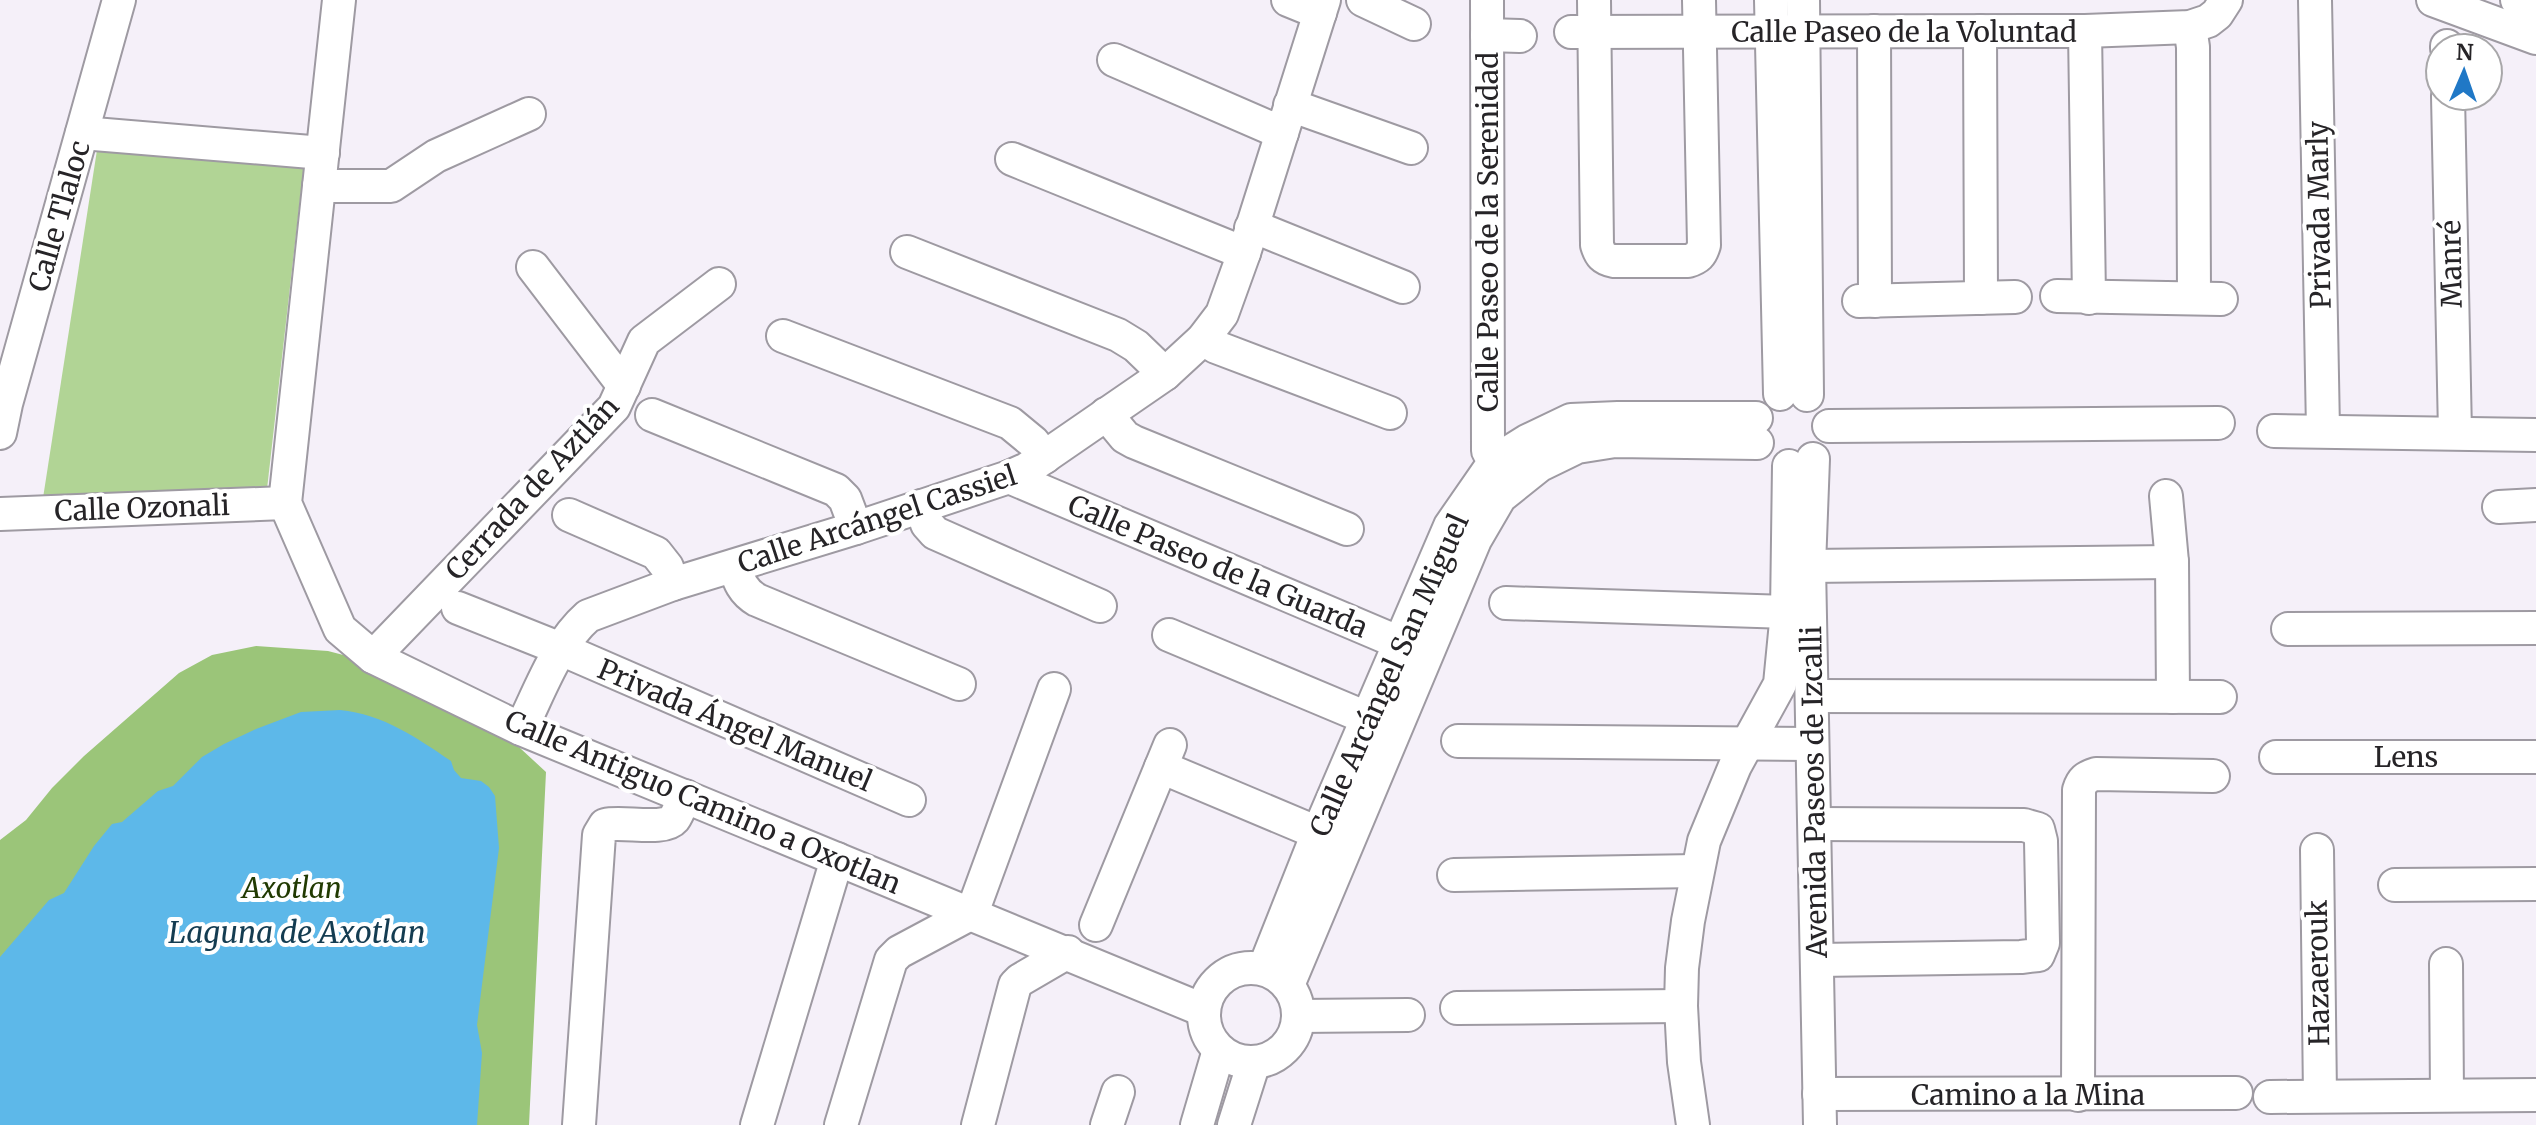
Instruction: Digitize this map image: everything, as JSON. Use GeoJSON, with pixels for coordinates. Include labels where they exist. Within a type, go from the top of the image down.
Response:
{"type":"FeatureCollection","features":[{"type":"Feature","properties":{"kind":"street","name":"Calle Tlaloc"},"geometry":{"type":"LineString","coordinates":[[2,413],[119,0]]}},
{"type":"Feature","properties":{"kind":"street"},"geometry":{"type":"LineString","coordinates":[[285,503],[339,0]]}},
{"type":"Feature","properties":{"kind":"street"},"geometry":{"type":"LineString","coordinates":[[1288,0],[1322,6]]}},
{"type":"Feature","properties":{"kind":"street"},"geometry":{"type":"LineString","coordinates":[[1363,0],[1414,24]]}},
{"type":"Feature","properties":{"kind":"street","name":"Calle Paseo de la Serenidad"},"geometry":{"type":"LineString","coordinates":[[1487,0],[1488,451],[1495,461]]}},
{"type":"Feature","properties":{"kind":"street"},"geometry":{"type":"LineString","coordinates":[[1594,0],[1582,32],[1597,245],[1605,259],[1628,261],[1688,261],[1702,253],[1699,0]]}},
{"type":"Feature","properties":{"kind":"street"},"geometry":{"type":"LineString","coordinates":[[1771,0],[1786,33],[1793,394]]}},
{"type":"Feature","properties":{"kind":"street"},"geometry":{"type":"LineString","coordinates":[[1786,33],[1803,0]]}},
{"type":"Feature","properties":{"kind":"street"},"geometry":{"type":"LineString","coordinates":[[2057,296],[2208,299],[2190,27],[2208,21],[2226,0]]}},
{"type":"Feature","properties":{"kind":"street","name":"Privada Marly"},"geometry":{"type":"LineString","coordinates":[[2315,0],[2323,430]]}},
{"type":"Feature","properties":{"kind":"street"},"geometry":{"type":"LineString","coordinates":[[2433,0],[2536,38]]}},
{"type":"Feature","properties":{"kind":"street"},"geometry":{"type":"LineString","coordinates":[[2517,0],[2536,7]]}},
{"type":"Feature","properties":{"kind":"street","name":"Calle Arcángel Cassiel"},"geometry":{"type":"LineString","coordinates":[[521,729],[561,649],[577,625],[588,616],[673,584],[1009,477],[1027,469],[1165,374],[1203,339],[1222,314],[1322,6]]}},
{"type":"Feature","properties":{"kind":"street","name":"Calle Paseo de la Voluntad"},"geometry":{"type":"LineString","coordinates":[[1582,32],[2085,31],[2190,27]]}},
{"type":"Feature","properties":{"kind":"street"},"geometry":{"type":"LineString","coordinates":[[1874,31],[1867,301],[2015,297]]}},
{"type":"Feature","properties":{"kind":"street"},"geometry":{"type":"LineString","coordinates":[[1980,31],[1981,298]]}},
{"type":"Feature","properties":{"kind":"street"},"geometry":{"type":"LineString","coordinates":[[2085,31],[2089,298]]}},
{"type":"Feature","properties":{"kind":"street"},"geometry":{"type":"LineString","coordinates":[[1487,35],[1520,36]]}},
{"type":"Feature","properties":{"kind":"street"},"geometry":{"type":"LineString","coordinates":[[1114,60],[1286,119],[1411,148]]}},
{"type":"Feature","properties":{"kind":"street","name":"Manré"},"geometry":{"type":"LineString","coordinates":[[2448,112],[2455,433]]}},
{"type":"Feature","properties":{"kind":"street"},"geometry":{"type":"LineString","coordinates":[[319,186],[391,186],[436,156],[529,114]]}},
{"type":"Feature","properties":{"kind":"street"},"geometry":{"type":"LineString","coordinates":[[82,133],[323,153]]}},
{"type":"Feature","properties":{"kind":"street"},"geometry":{"type":"LineString","coordinates":[[1012,159],[1248,241],[1267,232],[1403,287]]}},
{"type":"Feature","properties":{"kind":"street"},"geometry":{"type":"LineString","coordinates":[[907,252],[1118,335],[1136,346],[1165,374]]}},
{"type":"Feature","properties":{"kind":"street"},"geometry":{"type":"LineString","coordinates":[[533,267],[624,386]]}},
{"type":"Feature","properties":{"kind":"street","name":"Cerrada de Aztlán"},"geometry":{"type":"LineString","coordinates":[[373,657],[614,407],[644,341],[719,284]]}},
{"type":"Feature","properties":{"kind":"street"},"geometry":{"type":"LineString","coordinates":[[783,336],[1010,423],[1045,457]]}},
{"type":"Feature","properties":{"kind":"street"},"geometry":{"type":"LineString","coordinates":[[1203,339],[1216,347],[1390,413]]}},
{"type":"Feature","properties":{"kind":"street"},"geometry":{"type":"LineString","coordinates":[[1793,394],[1818,402],[1829,426],[1826,443],[1801,463],[1770,459],[1757,430],[1765,403],[1793,394]]}},
{"type":"Feature","properties":{"kind":"street"},"geometry":{"type":"LineString","coordinates":[[1106,414],[1125,437],[1134,442],[1347,529]]}},
{"type":"Feature","properties":{"kind":"street"},"geometry":{"type":"LineString","coordinates":[[652,415],[836,490],[845,499],[856,528]]}},
{"type":"Feature","properties":{"kind":"street","name":"Calle Arcángel San Miguel"},"geometry":{"type":"LineString","coordinates":[[1276,977],[1413,649],[1450,526],[1495,461],[1527,441],[1571,420],[1618,418],[1757,430]]}},
{"type":"Feature","properties":{"kind":"street"},"geometry":{"type":"LineString","coordinates":[[1829,426],[2218,423]]}},
{"type":"Feature","properties":{"kind":"street","name":"Calle Arcángel San Miguel"},"geometry":{"type":"LineString","coordinates":[[1276,977],[1318,833],[1367,718],[1413,649],[1500,497],[1540,465],[1577,447],[1615,441],[1757,430]]}},
{"type":"Feature","properties":{"kind":"street"},"geometry":{"type":"LineString","coordinates":[[2274,431],[2536,435]]}},
{"type":"Feature","properties":{"kind":"street","name":"Avenida Paseos de Izcalli"},"geometry":{"type":"LineString","coordinates":[[1801,463],[1809,566],[1820,1110]]}},
{"type":"Feature","properties":{"kind":"street","name":"Avenida Paseos de Izcalli"},"geometry":{"type":"LineString","coordinates":[[1693,1125],[1684,1062],[1681,1006],[1682,968],[1697,871],[1704,841],[1735,766],[1780,684],[1801,463]]}},
{"type":"Feature","properties":{"kind":"street","name":"Calle Paseo de la Guarda"},"geometry":{"type":"LineString","coordinates":[[1009,477],[1413,649]]}},
{"type":"Feature","properties":{"kind":"street"},"geometry":{"type":"LineString","coordinates":[[2166,496],[2172,562],[2173,697]]}},
{"type":"Feature","properties":{"kind":"street","name":"Calle Ozonali"},"geometry":{"type":"LineString","coordinates":[[0,514],[285,503]]}},
{"type":"Feature","properties":{"kind":"street","name":"Calle Antiguo Camino a Oxotlan"},"geometry":{"type":"LineString","coordinates":[[285,503],[340,629],[373,657],[521,729],[1203,1010]]}},
{"type":"Feature","properties":{"kind":"street"},"geometry":{"type":"LineString","coordinates":[[2499,507],[2536,505]]}},
{"type":"Feature","properties":{"kind":"street"},"geometry":{"type":"LineString","coordinates":[[921,506],[927,524],[935,533],[1100,606]]}},
{"type":"Feature","properties":{"kind":"street"},"geometry":{"type":"LineString","coordinates":[[569,515],[656,553],[667,567],[673,584]]}},
{"type":"Feature","properties":{"kind":"street"},"geometry":{"type":"LineString","coordinates":[[1809,566],[2172,562]]}},
{"type":"Feature","properties":{"kind":"street"},"geometry":{"type":"LineString","coordinates":[[734,566],[741,586],[757,600],[959,684]]}},
{"type":"Feature","properties":{"kind":"street"},"geometry":{"type":"LineString","coordinates":[[1506,603],[1787,612]]}},
{"type":"Feature","properties":{"kind":"street","name":"Privada Ángel Manuel"},"geometry":{"type":"LineString","coordinates":[[458,608],[561,649],[909,800]]}},
{"type":"Feature","properties":{"kind":"street"},"geometry":{"type":"LineString","coordinates":[[2288,629],[2536,628]]}},
{"type":"Feature","properties":{"kind":"street"},"geometry":{"type":"LineString","coordinates":[[1169,635],[1367,718]]}},
{"type":"Feature","properties":{"kind":"street"},"geometry":{"type":"LineString","coordinates":[[841,1125],[891,960],[899,952],[972,913],[1054,689]]}},
{"type":"Feature","properties":{"kind":"street"},"geometry":{"type":"LineString","coordinates":[[1812,696],[2220,697]]}},
{"type":"Feature","properties":{"kind":"street"},"geometry":{"type":"LineString","coordinates":[[1458,741],[1811,744]]}},
{"type":"Feature","properties":{"kind":"street"},"geometry":{"type":"LineString","coordinates":[[1096,925],[1165,756],[1318,833]]}},
{"type":"Feature","properties":{"kind":"street","name":"Lens"},"geometry":{"type":"LineString","coordinates":[[2276,757],[2536,757]]}},
{"type":"Feature","properties":{"kind":"street"},"geometry":{"type":"LineString","coordinates":[[2078,1095],[2079,790],[2082,782],[2087,776],[2096,774],[2213,776]]}},
{"type":"Feature","properties":{"kind":"street"},"geometry":{"type":"LineString","coordinates":[[579,1125],[599,835],[605,825],[619,822],[670,823],[685,796]]}},
{"type":"Feature","properties":{"kind":"street"},"geometry":{"type":"LineString","coordinates":[[1815,824],[2024,825],[2038,829],[2041,841],[2043,943],[2038,955],[1818,960]]}},
{"type":"Feature","properties":{"kind":"street","name":"Hazaerouk"},"geometry":{"type":"LineString","coordinates":[[2317,850],[2320,1096]]}},
{"type":"Feature","properties":{"kind":"street"},"geometry":{"type":"LineString","coordinates":[[757,1125],[837,859]]}},
{"type":"Feature","properties":{"kind":"street"},"geometry":{"type":"LineString","coordinates":[[1454,875],[1697,871]]}},
{"type":"Feature","properties":{"kind":"street"},"geometry":{"type":"LineString","coordinates":[[2395,885],[2536,884]]}},
{"type":"Feature","properties":{"kind":"street"},"geometry":{"type":"LineString","coordinates":[[978,1125],[1015,985],[1068,952]]}},
{"type":"Feature","properties":{"kind":"street"},"geometry":{"type":"LineString","coordinates":[[2446,964],[2447,1095]]}},
{"type":"Feature","properties":{"kind":"street"},"geometry":{"type":"LineString","coordinates":[[1248,967],[1276,977],[1297,1005],[1295,1030],[1289,1042],[1280,1052],[1254,1062],[1235,1059],[1219,1050],[1206,1032],[1203,1010],[1208,994],[1218,980],[1231,971],[1248,967]]}},
{"type":"Feature","properties":{"kind":"street"},"geometry":{"type":"LineString","coordinates":[[1457,1008],[1681,1006]]}},
{"type":"Feature","properties":{"kind":"street"},"geometry":{"type":"LineString","coordinates":[[1298,1016],[1408,1015]]}},
{"type":"Feature","properties":{"kind":"street"},"geometry":{"type":"LineString","coordinates":[[1197,1125],[1219,1050]]}},
{"type":"Feature","properties":{"kind":"street"},"geometry":{"type":"LineString","coordinates":[[1234,1125],[1254,1062]]}},
{"type":"Feature","properties":{"kind":"street"},"geometry":{"type":"LineString","coordinates":[[1107,1125],[1118,1092]]}},
{"type":"Feature","properties":{"kind":"street","name":"Camino a la Mina"},"geometry":{"type":"LineString","coordinates":[[1820,1110],[2078,1095],[2236,1093]]}},
{"type":"Feature","properties":{"kind":"street"},"geometry":{"type":"LineString","coordinates":[[2270,1097],[2536,1095]]}},
{"type":"Feature","properties":{"kind":"green space"},"geometry":{"type":"Polygon","coordinates":[[[97,150],[304,164],[267,489],[43,498],[97,150]]]}},
{"type":"Feature","properties":{"kind":"green space","name":"Laguna de Axotlan"},"geometry":{"type":"Polygon","coordinates":[[[256,646],[328,651],[397,669],[520,748],[546,772],[529,1125],[0,1125],[0,840],[26,820],[84,756],[179,673],[212,655],[256,646]]]}},
{"type":"Feature","properties":{"kind":"water","name":"Laguna de Axotlan"},"geometry":{"type":"Polygon","coordinates":[[[340,710],[371,716],[399,728],[451,761],[461,778],[481,781],[495,796],[499,848],[477,1025],[482,1053],[477,1125],[0,1125],[0,957],[49,900],[64,893],[112,824],[122,822],[158,791],[173,786],[202,757],[256,729],[301,712],[340,710]]]}},
{"type":"Feature","properties":{"kind":"park label","name":"Axotlan"},"geometry":{"type":"Point","coordinates":[292,888]}}]}
